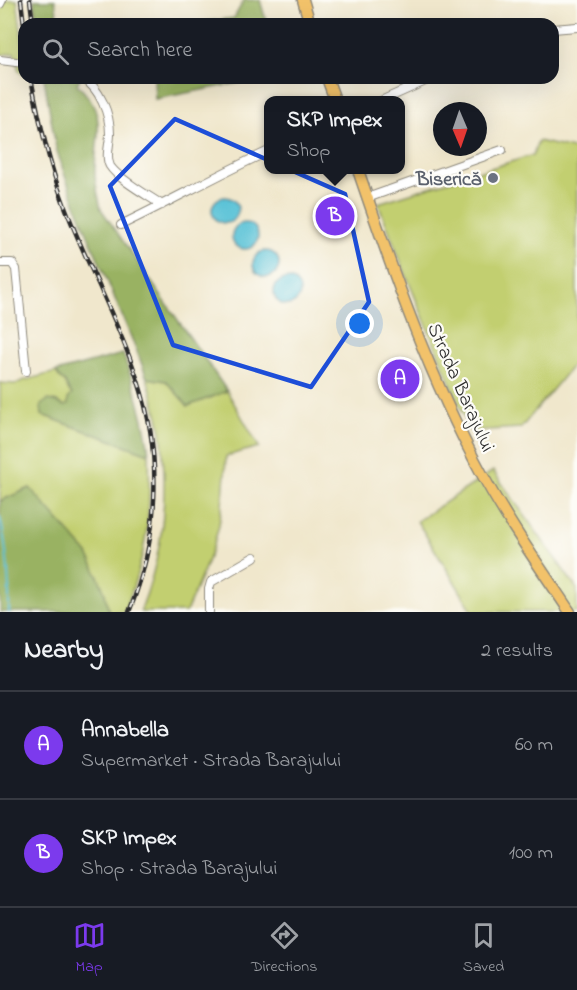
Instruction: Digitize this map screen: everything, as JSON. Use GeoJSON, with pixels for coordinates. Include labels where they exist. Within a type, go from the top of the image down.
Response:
{"type":"FeatureCollection","features":[{"type":"Feature","properties":{"kind":"highway"},"geometry":{"type":"LineString","coordinates":[[303,0],[308,18]]}},
{"type":"Feature","properties":{"kind":"highway","name":"Strada Barajului"},"geometry":{"type":"LineString","coordinates":[[359,174],[436,382],[482,475],[570,612]]}},
{"type":"Feature","properties":{"kind":"street"},"geometry":{"type":"LineString","coordinates":[[559,28],[577,27]]}},
{"type":"Feature","properties":{"kind":"street"},"geometry":{"type":"LineString","coordinates":[[0,60],[18,62]]}},
{"type":"Feature","properties":{"kind":"street"},"geometry":{"type":"LineString","coordinates":[[91,84],[108,117],[110,166],[124,179],[162,205]]}},
{"type":"Feature","properties":{"kind":"street"},"geometry":{"type":"LineString","coordinates":[[392,96],[419,84]]}},
{"type":"Feature","properties":{"kind":"street"},"geometry":{"type":"LineString","coordinates":[[367,198],[502,150]]}},
{"type":"Feature","properties":{"kind":"street"},"geometry":{"type":"LineString","coordinates":[[121,225],[228,169],[264,153]]}},
{"type":"Feature","properties":{"kind":"street"},"geometry":{"type":"LineString","coordinates":[[0,263],[12,263],[16,269],[26,371]]}},
{"type":"Feature","properties":{"kind":"street"},"geometry":{"type":"LineString","coordinates":[[209,612],[211,582],[254,557]]}},
{"type":"Feature","properties":{"kind":"highlighted area"},"geometry":{"type":"Polygon","coordinates":[[[175,119],[345,194],[369,302],[311,387],[173,345],[110,186],[175,119]]]}},
{"type":"Feature","properties":{"kind":"green space"},"geometry":{"type":"Polygon","coordinates":[[[0,0],[17,0],[19,18],[18,67],[14,53],[0,55],[0,0]]]}},
{"type":"Feature","properties":{"kind":"green space"},"geometry":{"type":"Polygon","coordinates":[[[34,0],[55,0],[58,18],[36,18],[34,0]]]}},
{"type":"Feature","properties":{"kind":"green space"},"geometry":{"type":"Polygon","coordinates":[[[244,0],[260,0],[265,18],[234,18],[244,0]]]}},
{"type":"Feature","properties":{"kind":"green space"},"geometry":{"type":"Polygon","coordinates":[[[45,84],[77,84],[94,107],[97,118],[95,176],[101,209],[227,391],[188,406],[166,381],[147,378],[83,223],[56,148],[45,84]]]}},
{"type":"Feature","properties":{"kind":"green space"},"geometry":{"type":"Polygon","coordinates":[[[154,84],[233,84],[155,99],[154,84]]]}},
{"type":"Feature","properties":{"kind":"green space"},"geometry":{"type":"Polygon","coordinates":[[[538,141],[577,150],[577,360],[521,428],[470,431],[378,203],[533,155],[538,141]]]}},
{"type":"Feature","properties":{"kind":"green space"},"geometry":{"type":"Polygon","coordinates":[[[123,354],[139,403],[149,454],[42,415],[41,405],[48,400],[64,406],[68,405],[68,399],[72,394],[56,372],[123,354]]]}},
{"type":"Feature","properties":{"kind":"green space"},"geometry":{"type":"Polygon","coordinates":[[[56,372],[72,394],[68,405],[64,406],[57,402],[42,415],[149,454],[146,535],[138,572],[124,612],[109,612],[104,590],[30,488],[0,501],[0,383],[16,384],[56,372]]]}},
{"type":"Feature","properties":{"kind":"green space"},"geometry":{"type":"Polygon","coordinates":[[[147,378],[166,381],[188,406],[227,391],[259,447],[226,456],[219,525],[209,558],[186,612],[140,612],[160,544],[164,492],[161,433],[147,378]]]}},
{"type":"Feature","properties":{"kind":"green space"},"geometry":{"type":"Polygon","coordinates":[[[493,471],[577,589],[577,612],[473,612],[417,521],[493,471]]]}},
{"type":"Feature","properties":{"kind":"green space"},"geometry":{"type":"Polygon","coordinates":[[[30,488],[88,554],[104,590],[109,612],[0,612],[0,501],[30,488]]]}},
{"type":"Feature","properties":{"kind":"water"},"geometry":{"type":"Polygon","coordinates":[[[225,197],[234,201],[238,210],[234,219],[225,223],[216,219],[212,210],[216,201],[225,197]]]}},
{"type":"Feature","properties":{"kind":"water"},"geometry":{"type":"Polygon","coordinates":[[[245,223],[254,227],[258,236],[254,245],[245,249],[236,245],[232,236],[236,227],[245,223]]]}},
{"type":"Feature","properties":{"kind":"water"},"geometry":{"type":"Polygon","coordinates":[[[266,251],[275,255],[279,264],[275,273],[266,277],[257,273],[253,264],[257,255],[266,251]]]}},
{"type":"Feature","properties":{"kind":"water"},"geometry":{"type":"Polygon","coordinates":[[[287,279],[296,283],[300,292],[296,301],[287,305],[278,301],[274,292],[278,283],[287,279]]]}},
{"type":"Feature","properties":{"kind":"waterway"},"geometry":{"type":"LineString","coordinates":[[0,517],[8,564],[9,612]]}},
{"type":"Feature","properties":{"kind":"railway"},"geometry":{"type":"LineString","coordinates":[[21,0],[23,18]]}},
{"type":"Feature","properties":{"kind":"railway"},"geometry":{"type":"LineString","coordinates":[[30,0],[32,18]]}},
{"type":"Feature","properties":{"kind":"railway"},"geometry":{"type":"LineString","coordinates":[[32,84],[44,140],[58,186],[130,358],[146,410],[154,468],[152,526],[147,555],[129,612]]}},
{"type":"Feature","properties":{"kind":"place","name":"Biserică"},"geometry":{"type":"Point","coordinates":[493,178]}},
{"type":"Feature","properties":{"kind":"place","name":"SKP Impex"},"geometry":{"type":"Point","coordinates":[335,216]}},
{"type":"Feature","properties":{"kind":"place","name":"Annabella"},"geometry":{"type":"Point","coordinates":[400,379]}}]}
